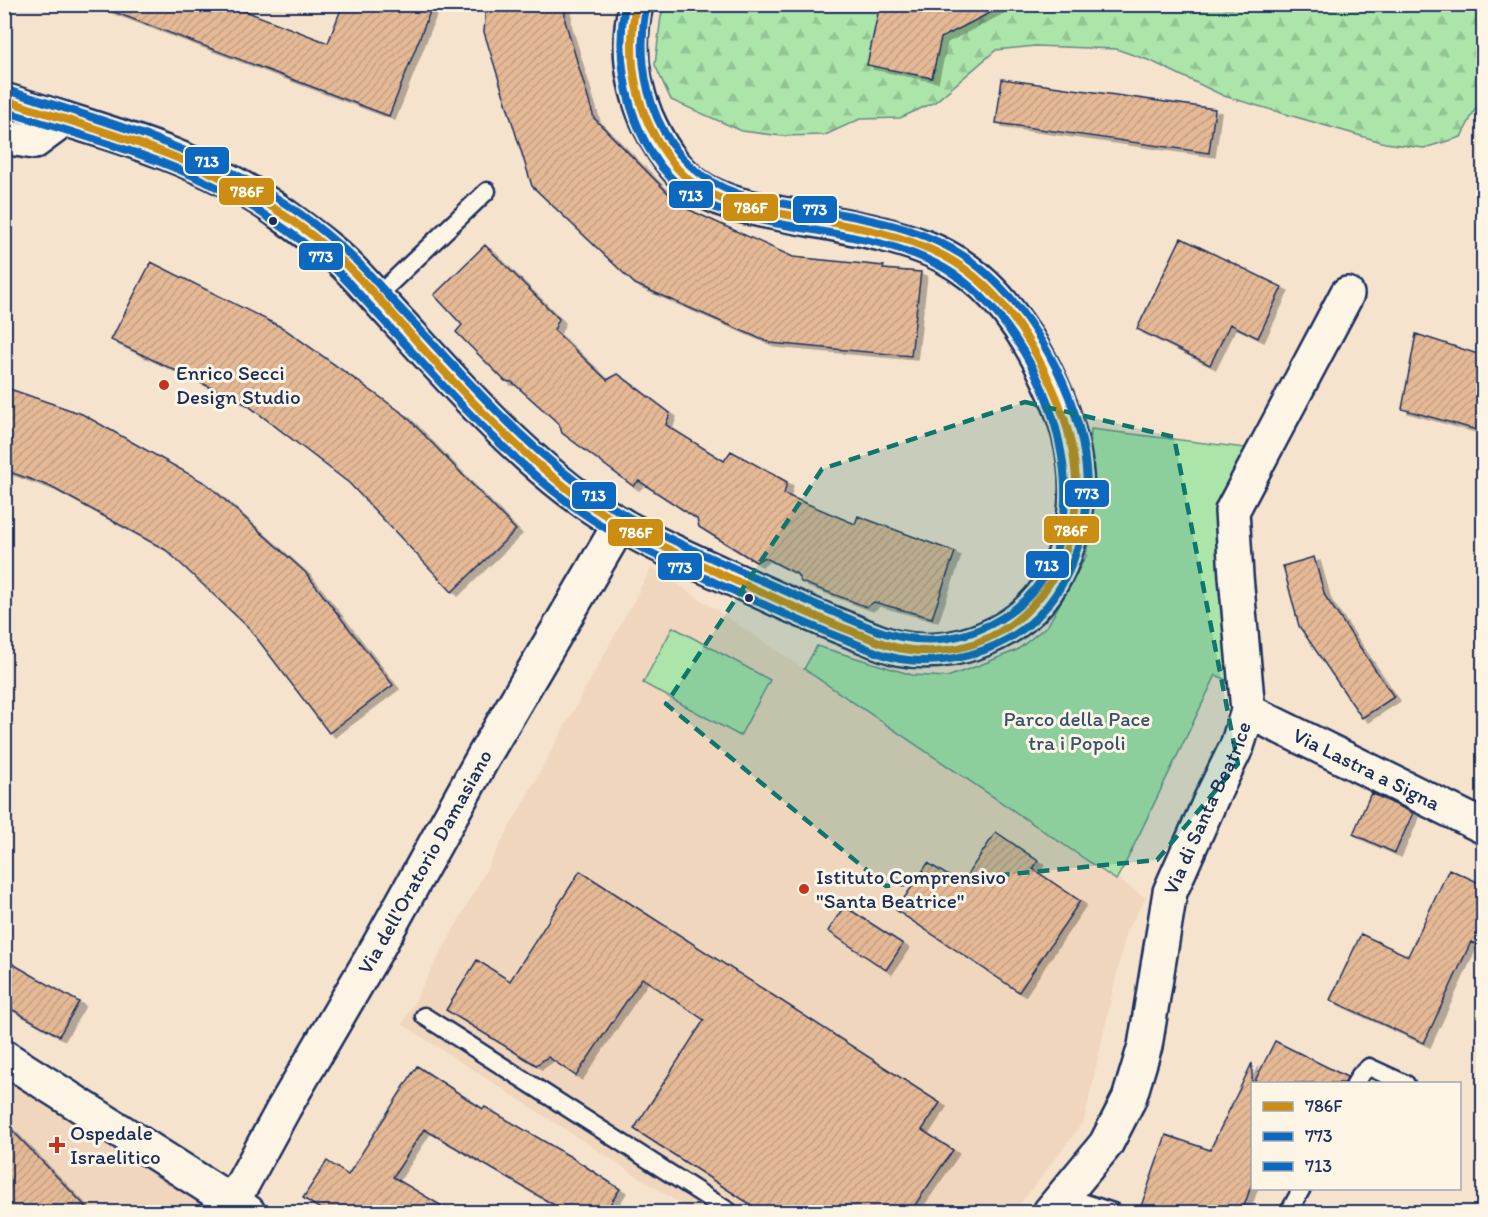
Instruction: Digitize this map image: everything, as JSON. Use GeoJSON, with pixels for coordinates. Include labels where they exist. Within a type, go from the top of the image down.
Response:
{"type":"FeatureCollection","features":[{"type":"Feature","properties":{"kind":"street"},"geometry":{"type":"LineString","coordinates":[[4,100],[180,157],[249,192],[326,247],[352,271],[521,448],[569,490],[620,524],[682,556],[814,616],[886,645],[917,651],[933,651],[963,646],[1003,631],[1039,601],[1052,582],[1071,534],[1078,493],[1070,440],[1061,409],[1044,369],[1011,315],[983,284],[969,272],[937,252],[902,240],[744,207],[723,200],[692,182],[678,169],[655,136],[636,88],[631,31],[636,4]]}},
{"type":"Feature","properties":{"kind":"street"},"geometry":{"type":"LineString","coordinates":[[4,137],[34,142],[65,119]]}},
{"type":"Feature","properties":{"kind":"street","name":"Via di Santa Beatrice"},"geometry":{"type":"LineString","coordinates":[[1057,1204],[1106,1144],[1129,1099],[1145,1046],[1170,892],[1237,746],[1248,711],[1232,511],[1347,294]]}},
{"type":"Feature","properties":{"kind":"street","name":"Via dell'Oratorio Damasiano"},"geometry":{"type":"LineString","coordinates":[[240,1208],[284,1108],[384,937],[485,754],[620,524]]}},
{"type":"Feature","properties":{"kind":"street","name":"Via Lastra a Signa"},"geometry":{"type":"LineString","coordinates":[[1248,711],[1484,827]]}},
{"type":"Feature","properties":{"kind":"street"},"geometry":{"type":"LineString","coordinates":[[4,1057],[240,1208]]}},
{"type":"Feature","properties":{"kind":"lane"},"geometry":{"type":"LineString","coordinates":[[376,297],[488,191]]}},
{"type":"Feature","properties":{"kind":"lane"},"geometry":{"type":"LineString","coordinates":[[424,1016],[730,1212]]}},
{"type":"Feature","properties":{"kind":"lane"},"geometry":{"type":"LineString","coordinates":[[1356,1082],[1369,1067],[1404,1082]]}},
{"type":"Feature","properties":{"kind":"lane"},"geometry":{"type":"LineString","coordinates":[[1289,1212],[1301,1190]]}},
{"type":"Feature","properties":{"kind":"lane"},"geometry":{"type":"LineString","coordinates":[[1057,1204],[1113,1212]]}},
{"type":"Feature","properties":{"kind":"highlighted area"},"geometry":{"type":"Polygon","coordinates":[[[1025,402],[1174,437],[1238,764],[1157,860],[886,886],[666,704],[822,469],[1025,402]]]}},
{"type":"Feature","properties":{"kind":"shaded area","name":"Istituto Comprensivo \"Santa Beatrice\""},"geometry":{"type":"Polygon","coordinates":[[[652,567],[1146,898],[1126,932],[1084,1121],[1014,1212],[693,1212],[402,1024],[652,567]]]}},
{"type":"Feature","properties":{"kind":"shaded area","name":"Ospedale Israelitico"},"geometry":{"type":"Polygon","coordinates":[[[5,1078],[213,1212],[5,1212],[5,1078]]]}},
{"type":"Feature","properties":{"kind":"green space"},"geometry":{"type":"Polygon","coordinates":[[[666,5],[1483,5],[1484,82],[1479,102],[1461,137],[1424,148],[1385,143],[1224,96],[1151,61],[1116,49],[1035,46],[996,50],[935,102],[900,118],[860,119],[825,135],[782,136],[742,131],[671,100],[655,65],[661,16],[666,5]]]}},
{"type":"Feature","properties":{"kind":"green space","name":"Parco della Pace tra i Popoli"},"geometry":{"type":"Polygon","coordinates":[[[1091,429],[1246,448],[1219,497],[1217,537],[1234,646],[1228,681],[1216,675],[1116,880],[804,669],[817,646],[912,675],[947,677],[1017,650],[1048,625],[1086,556],[1091,522],[1091,429]]]}},
{"type":"Feature","properties":{"kind":"green space"},"geometry":{"type":"Polygon","coordinates":[[[673,627],[770,680],[740,736],[643,683],[673,627]]]}},
{"type":"Feature","properties":{"kind":"building"},"geometry":{"type":"Polygon","coordinates":[[[101,4],[227,4],[328,43],[343,4],[433,4],[389,116],[101,7],[101,4]]]}},
{"type":"Feature","properties":{"kind":"building"},"geometry":{"type":"Polygon","coordinates":[[[486,4],[565,4],[565,21],[594,118],[681,206],[793,257],[921,272],[911,356],[770,343],[635,284],[532,186],[484,32],[486,4]]]}},
{"type":"Feature","properties":{"kind":"building"},"geometry":{"type":"Polygon","coordinates":[[[880,4],[1007,4],[941,38],[932,78],[867,65],[880,4]]]}},
{"type":"Feature","properties":{"kind":"building"},"geometry":{"type":"Polygon","coordinates":[[[1002,79],[1215,109],[1209,153],[996,123],[1002,79]]]}},
{"type":"Feature","properties":{"kind":"building"},"geometry":{"type":"Polygon","coordinates":[[[1181,238],[1282,287],[1258,338],[1230,324],[1210,365],[1137,329],[1181,238]]]}},
{"type":"Feature","properties":{"kind":"building"},"geometry":{"type":"Polygon","coordinates":[[[485,245],[559,319],[554,330],[607,380],[618,374],[670,413],[666,425],[724,461],[731,451],[787,482],[784,494],[855,524],[858,516],[955,552],[932,618],[874,602],[867,607],[801,582],[797,574],[764,557],[756,562],[699,527],[697,519],[639,481],[633,486],[562,433],[559,424],[512,382],[505,381],[456,332],[462,325],[434,295],[485,245]]]}},
{"type":"Feature","properties":{"kind":"building"},"geometry":{"type":"Polygon","coordinates":[[[151,262],[283,328],[405,415],[516,530],[452,592],[349,483],[246,404],[111,340],[151,262]]]}},
{"type":"Feature","properties":{"kind":"building"},"geometry":{"type":"Polygon","coordinates":[[[1416,334],[1484,356],[1484,432],[1402,409],[1416,334]]]}},
{"type":"Feature","properties":{"kind":"building"},"geometry":{"type":"Polygon","coordinates":[[[4,387],[82,414],[207,484],[305,572],[393,685],[329,733],[249,628],[166,550],[49,486],[4,470],[4,387]]]}},
{"type":"Feature","properties":{"kind":"building"},"geometry":{"type":"Polygon","coordinates":[[[1314,557],[1325,596],[1394,697],[1362,718],[1299,626],[1283,566],[1314,557]]]}},
{"type":"Feature","properties":{"kind":"building"},"geometry":{"type":"Polygon","coordinates":[[[1371,793],[1413,813],[1395,853],[1353,834],[1371,793]]]}},
{"type":"Feature","properties":{"kind":"building"},"geometry":{"type":"Polygon","coordinates":[[[996,832],[1038,861],[1033,869],[1080,901],[1019,992],[896,910],[928,863],[961,884],[996,832]]]}},
{"type":"Feature","properties":{"kind":"building"},"geometry":{"type":"Polygon","coordinates":[[[1449,869],[1484,885],[1484,948],[1471,942],[1424,1043],[1330,1000],[1361,934],[1408,956],[1449,869]]]}},
{"type":"Feature","properties":{"kind":"building"},"geometry":{"type":"Polygon","coordinates":[[[580,871],[940,1103],[922,1130],[953,1150],[910,1212],[762,1212],[634,1129],[704,1020],[642,978],[576,1076],[548,1057],[536,1065],[446,1010],[477,960],[510,981],[580,871]]]}},
{"type":"Feature","properties":{"kind":"building"},"geometry":{"type":"Polygon","coordinates":[[[844,906],[903,944],[886,970],[828,931],[844,906]]]}},
{"type":"Feature","properties":{"kind":"building"},"geometry":{"type":"Polygon","coordinates":[[[4,959],[79,1002],[59,1036],[4,1005],[4,959]]]}},
{"type":"Feature","properties":{"kind":"building"},"geometry":{"type":"Polygon","coordinates":[[[1275,1041],[1347,1077],[1345,1082],[1254,1082],[1275,1041]]]}},
{"type":"Feature","properties":{"kind":"building"},"geometry":{"type":"Polygon","coordinates":[[[1252,1063],[1251,1186],[1242,1212],[1139,1212],[1166,1135],[1210,1150],[1252,1063]]]}},
{"type":"Feature","properties":{"kind":"building"},"geometry":{"type":"Polygon","coordinates":[[[417,1066],[483,1109],[485,1107],[571,1157],[620,1189],[605,1212],[566,1212],[424,1129],[393,1177],[452,1212],[325,1212],[303,1198],[327,1161],[348,1175],[417,1066]]]}},
{"type":"Feature","properties":{"kind":"building"},"geometry":{"type":"Polygon","coordinates":[[[4,1122],[91,1212],[4,1212],[4,1122]]]}},
{"type":"Feature","properties":{"kind":"transit line","name":"713"},"geometry":{"type":"LineString","coordinates":[[7,90],[99,119],[188,152],[272,195],[311,222],[356,260],[462,375],[551,462],[594,495],[633,520],[717,561],[886,633],[932,640],[977,631],[991,624],[1033,591],[1057,547],[1065,497],[1059,443],[1042,389],[1016,340],[982,298],[944,268],[924,258],[883,244],[740,216],[718,209],[687,192],[668,175],[652,154],[631,107],[622,55],[625,4]]}},
{"type":"Feature","properties":{"kind":"transit line","name":"786F"},"geometry":{"type":"LineString","coordinates":[[4,100],[109,133],[178,158],[244,190],[284,215],[317,239],[351,270],[510,439],[569,490],[610,518],[676,553],[873,640],[898,648],[930,651],[959,648],[987,639],[1012,624],[1033,604],[1051,581],[1064,554],[1076,504],[1075,465],[1067,427],[1054,390],[1027,338],[1004,306],[977,278],[961,266],[925,247],[886,234],[737,204],[715,196],[694,184],[669,158],[659,143],[650,127],[639,97],[632,51],[636,4]]}},
{"type":"Feature","properties":{"kind":"transit line","name":"773"},"geometry":{"type":"LineString","coordinates":[[4,111],[108,143],[176,169],[241,200],[280,225],[339,272],[467,411],[529,471],[580,511],[638,546],[800,621],[893,658],[914,661],[956,658],[983,651],[1008,639],[1039,615],[1062,585],[1077,550],[1085,516],[1087,481],[1082,441],[1074,411],[1049,354],[1032,327],[993,280],[971,261],[946,245],[889,224],[739,194],[712,182],[689,164],[671,143],[658,119],[648,92],[643,35],[646,6]]}},
{"type":"Feature","properties":{"kind":"place","name":"Enrico Secci Design Studio"},"geometry":{"type":"Point","coordinates":[164,385]}},
{"type":"Feature","properties":{"kind":"place","name":"Istituto Comprensivo \"Santa Beatrice\""},"geometry":{"type":"Point","coordinates":[804,889]}},
{"type":"Feature","properties":{"kind":"place","name":"Ospedale Israelitico"},"geometry":{"type":"Point","coordinates":[57,1145]}}]}
